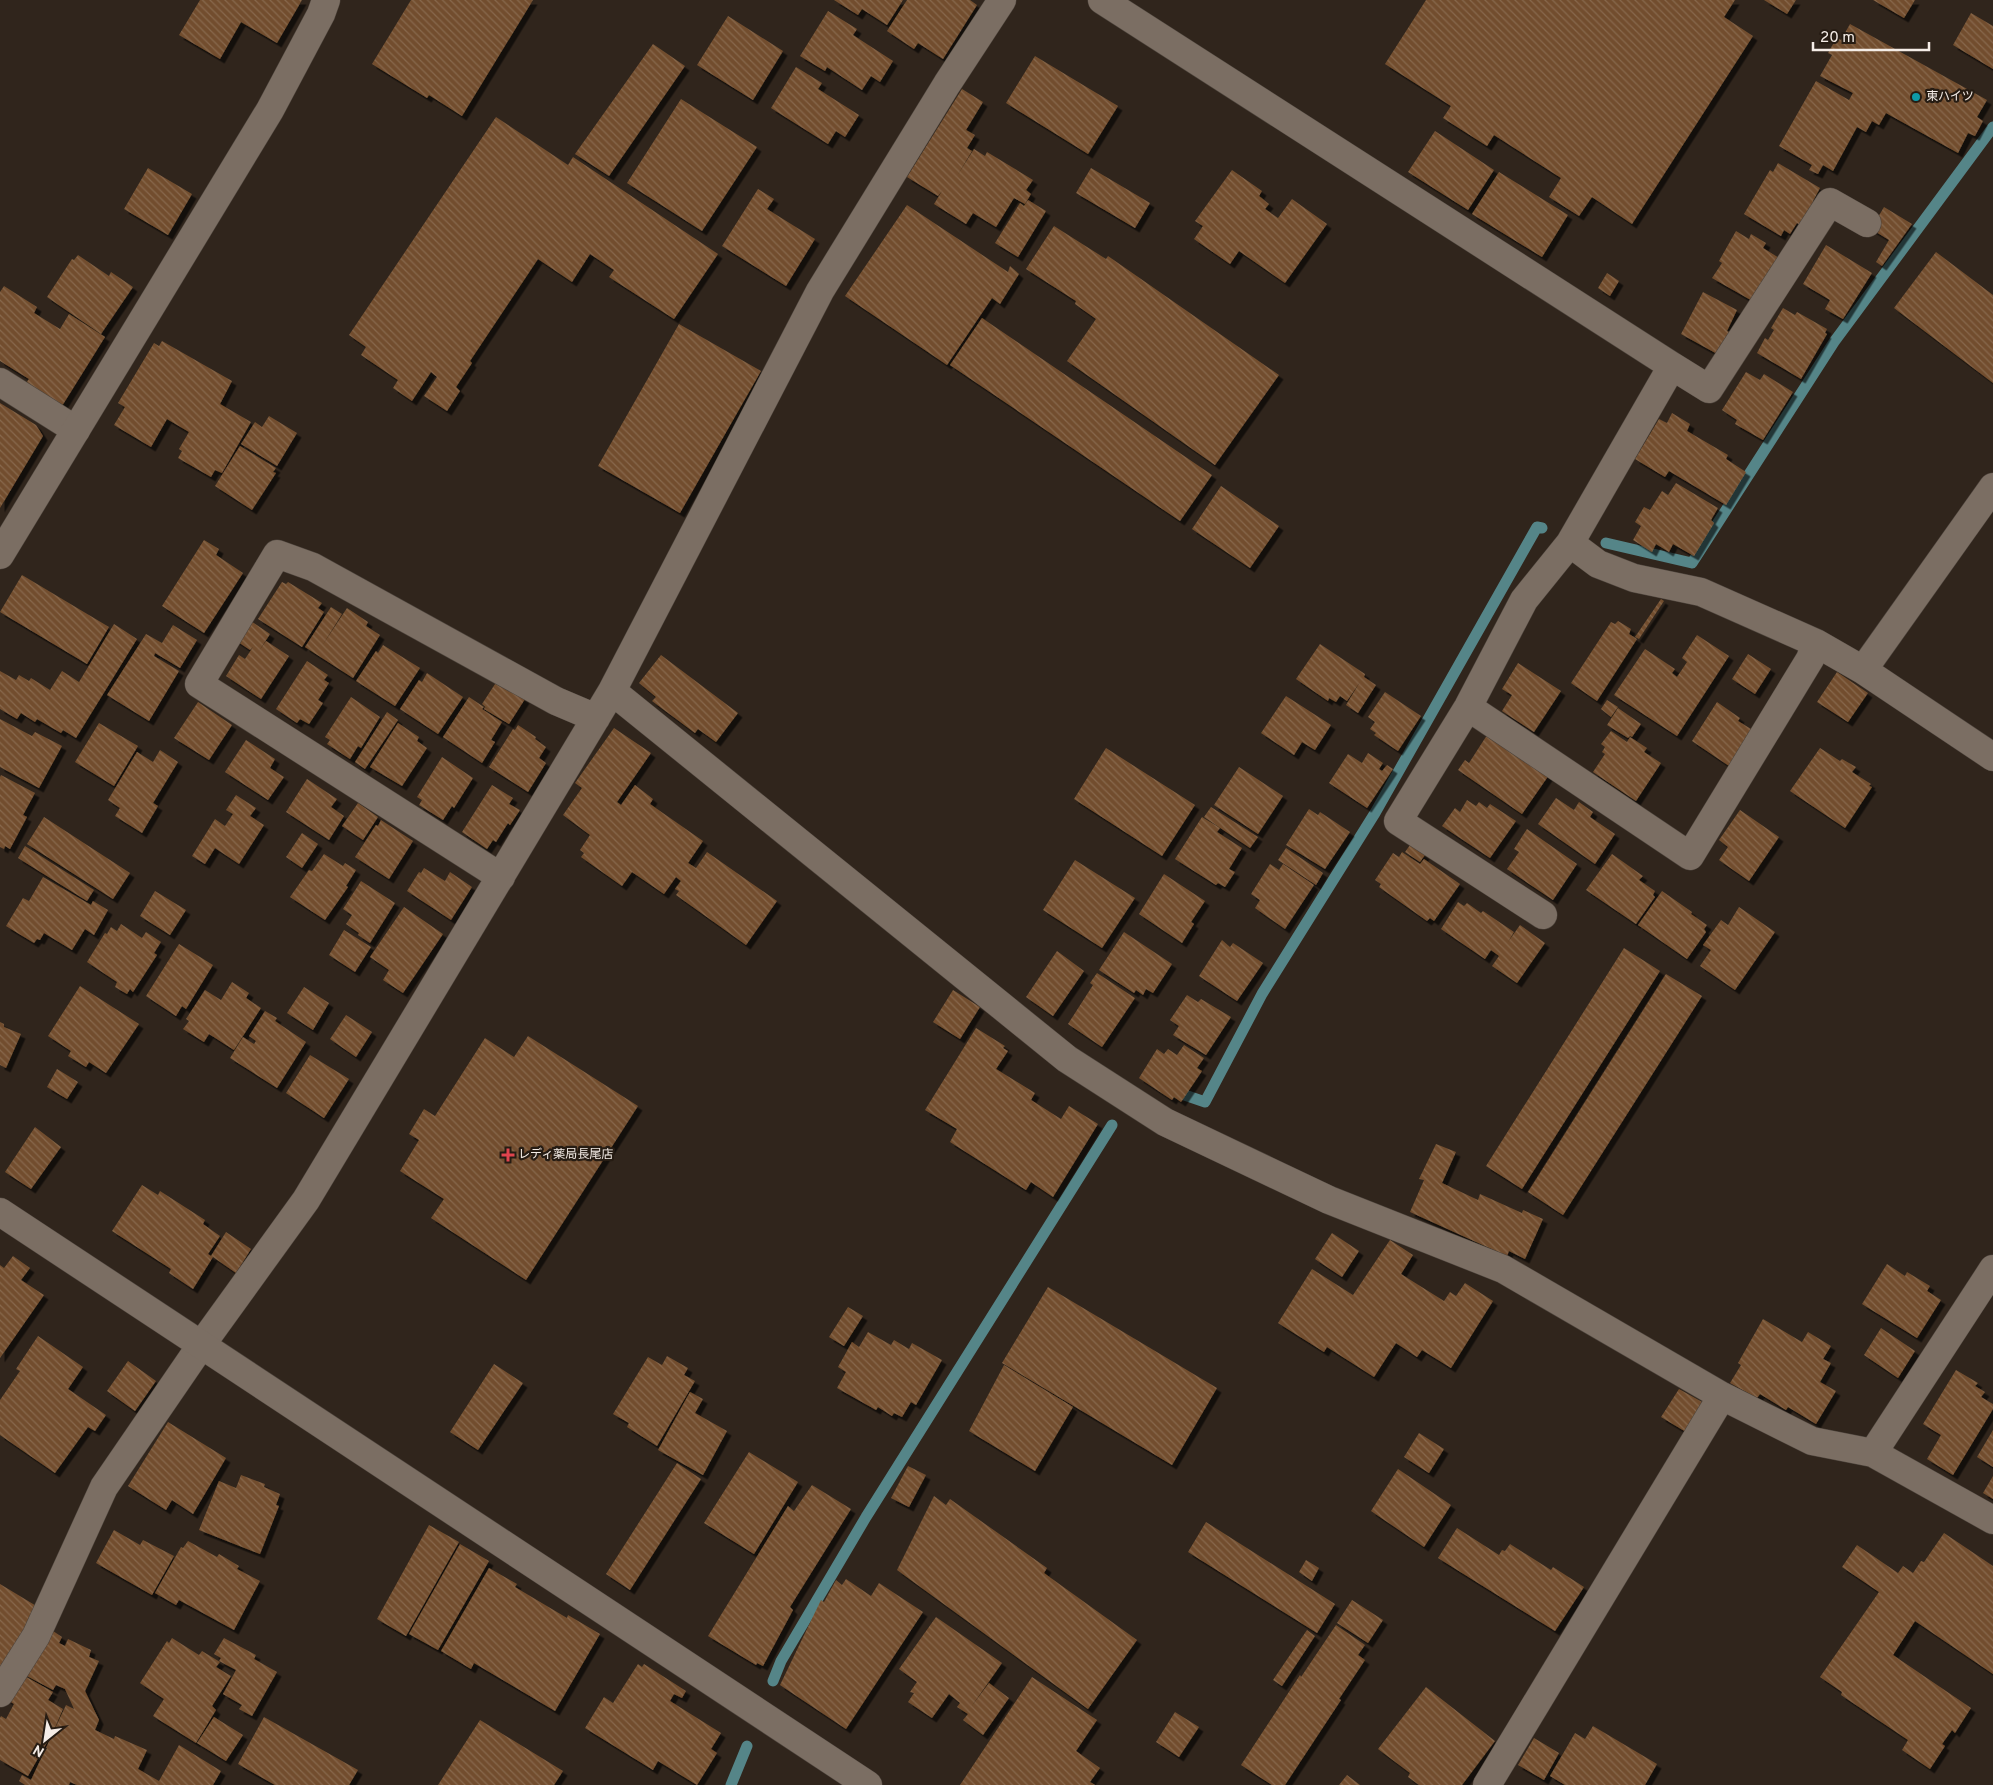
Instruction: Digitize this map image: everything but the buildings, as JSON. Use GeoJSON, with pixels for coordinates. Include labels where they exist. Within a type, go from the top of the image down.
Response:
{"type":"FeatureCollection","features":[{"type":"Feature","properties":{"kind":"street"},"geometry":{"type":"LineString","coordinates":[[0,555],[270,110],[321,14],[326,0]]}},
{"type":"Feature","properties":{"kind":"street"},"geometry":{"type":"LineString","coordinates":[[0,1693],[36,1636],[104,1487],[202,1344],[306,1200],[612,691],[820,291],[946,84],[1002,0]]}},
{"type":"Feature","properties":{"kind":"street"},"geometry":{"type":"LineString","coordinates":[[1102,0],[1709,389],[1830,202],[1868,223]]}},
{"type":"Feature","properties":{"kind":"street"},"geometry":{"type":"LineString","coordinates":[[1543,916],[1398,821],[1468,707],[1524,600],[1570,543],[1672,366]]}},
{"type":"Feature","properties":{"kind":"street"},"geometry":{"type":"LineString","coordinates":[[0,382],[76,430]]}},
{"type":"Feature","properties":{"kind":"street"},"geometry":{"type":"LineString","coordinates":[[1863,670],[1993,488]]}},
{"type":"Feature","properties":{"kind":"street"},"geometry":{"type":"LineString","coordinates":[[1570,543],[1598,564],[1634,578],[1701,592],[1816,643],[1863,670],[1993,757]]}},
{"type":"Feature","properties":{"kind":"street"},"geometry":{"type":"LineString","coordinates":[[501,877],[199,684],[276,554],[313,567],[556,701],[596,718]]}},
{"type":"Feature","properties":{"kind":"street"},"geometry":{"type":"LineString","coordinates":[[1468,707],[1690,856],[1810,659],[1816,643]]}},
{"type":"Feature","properties":{"kind":"street"},"geometry":{"type":"LineString","coordinates":[[612,691],[1067,1059],[1159,1117],[1329,1200],[1502,1269],[1722,1396],[1812,1441],[1874,1453],[1993,1520]]}},
{"type":"Feature","properties":{"kind":"street"},"geometry":{"type":"LineString","coordinates":[[0,1212],[868,1785]]}},
{"type":"Feature","properties":{"kind":"street"},"geometry":{"type":"LineString","coordinates":[[1874,1453],[1993,1269]]}},
{"type":"Feature","properties":{"kind":"street"},"geometry":{"type":"LineString","coordinates":[[1487,1785],[1722,1396]]}},
{"type":"Feature","properties":{"kind":"waterway"},"geometry":{"type":"LineString","coordinates":[[1606,543],[1692,563],[1834,342],[1993,127]]}},
{"type":"Feature","properties":{"kind":"waterway"},"geometry":{"type":"LineString","coordinates":[[1173,1091],[1205,1102],[1262,994],[1375,813],[1537,527],[1542,528]]}},
{"type":"Feature","properties":{"kind":"waterway"},"geometry":{"type":"LineString","coordinates":[[773,1681],[781,1661],[866,1517],[1112,1125]]}},
{"type":"Feature","properties":{"kind":"waterway"},"geometry":{"type":"LineString","coordinates":[[731,1785],[747,1746]]}},
{"type":"Feature","properties":{"kind":"place","name":"東ハイツ"},"geometry":{"type":"Point","coordinates":[1916,97]}},
{"type":"Feature","properties":{"kind":"place","name":"レディ薬局長尾店"},"geometry":{"type":"Point","coordinates":[508,1155]}}]}
